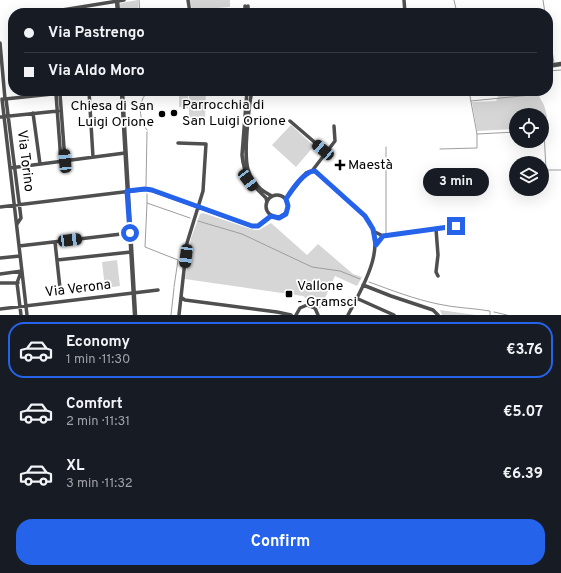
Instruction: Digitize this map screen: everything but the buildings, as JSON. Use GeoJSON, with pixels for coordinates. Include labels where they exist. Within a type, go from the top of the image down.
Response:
{"type":"FeatureCollection","features":[{"type":"Feature","properties":{"kind":"street"},"geometry":{"type":"LineString","coordinates":[[74,8],[124,0]]}},
{"type":"Feature","properties":{"kind":"street","name":"Via Torino"},"geometry":{"type":"LineString","coordinates":[[0,43],[4,80],[4,116],[27,315]]}},
{"type":"Feature","properties":{"kind":"street"},"geometry":{"type":"LineString","coordinates":[[3,99],[36,96]]}},
{"type":"Feature","properties":{"kind":"street"},"geometry":{"type":"LineString","coordinates":[[58,96],[63,161]]}},
{"type":"Feature","properties":{"kind":"street"},"geometry":{"type":"LineString","coordinates":[[89,96],[93,157]]}},
{"type":"Feature","properties":{"kind":"street"},"geometry":{"type":"LineString","coordinates":[[122,96],[135,315]]}},
{"type":"Feature","properties":{"kind":"street"},"geometry":{"type":"LineString","coordinates":[[247,96],[242,155],[245,172],[248,180],[266,198],[266,210],[271,216],[279,218],[286,214],[288,206],[286,199],[280,195],[272,196],[263,190],[252,180],[247,168],[246,156],[252,96]]}},
{"type":"Feature","properties":{"kind":"street"},"geometry":{"type":"LineString","coordinates":[[4,116],[59,111]]}},
{"type":"Feature","properties":{"kind":"street"},"geometry":{"type":"LineString","coordinates":[[33,114],[40,164]]}},
{"type":"Feature","properties":{"kind":"street","name":"Via Torino"},"geometry":{"type":"LineString","coordinates":[[4,116],[15,167],[21,218],[17,224]]}},
{"type":"Feature","properties":{"kind":"street"},"geometry":{"type":"LineString","coordinates":[[290,121],[326,152]]}},
{"type":"Feature","properties":{"kind":"street"},"geometry":{"type":"LineString","coordinates":[[286,199],[306,174],[312,171],[335,141],[334,126]]}},
{"type":"Feature","properties":{"kind":"street"},"geometry":{"type":"LineString","coordinates":[[178,143],[206,144],[204,191],[188,243],[180,295],[182,298],[179,315]]}},
{"type":"Feature","properties":{"kind":"street"},"geometry":{"type":"LineString","coordinates":[[10,168],[125,153]]}},
{"type":"Feature","properties":{"kind":"street"},"geometry":{"type":"LineString","coordinates":[[312,171],[315,171],[365,216],[380,240]]}},
{"type":"Feature","properties":{"kind":"street"},"geometry":{"type":"LineString","coordinates":[[0,207],[148,189],[252,226],[258,226],[271,216]]}},
{"type":"Feature","properties":{"kind":"street"},"geometry":{"type":"LineString","coordinates":[[267,202],[272,196]]}},
{"type":"Feature","properties":{"kind":"street"},"geometry":{"type":"LineString","coordinates":[[380,240],[456,226]]}},
{"type":"Feature","properties":{"kind":"street"},"geometry":{"type":"LineString","coordinates":[[436,229],[438,255],[436,272],[438,276]]}},
{"type":"Feature","properties":{"kind":"street"},"geometry":{"type":"LineString","coordinates":[[373,231],[380,240]]}},
{"type":"Feature","properties":{"kind":"street"},"geometry":{"type":"LineString","coordinates":[[19,246],[130,233]]}},
{"type":"Feature","properties":{"kind":"street"},"geometry":{"type":"LineString","coordinates":[[348,315],[358,298],[380,240]]}},
{"type":"Feature","properties":{"kind":"street"},"geometry":{"type":"LineString","coordinates":[[55,242],[60,288]]}},
{"type":"Feature","properties":{"kind":"street"},"geometry":{"type":"LineString","coordinates":[[57,260],[131,252]]}},
{"type":"Feature","properties":{"kind":"street"},"geometry":{"type":"LineString","coordinates":[[0,258],[20,256]]}},
{"type":"Feature","properties":{"kind":"street"},"geometry":{"type":"LineString","coordinates":[[0,274],[22,271]]}},
{"type":"Feature","properties":{"kind":"street"},"geometry":{"type":"LineString","coordinates":[[21,315],[17,283],[22,271]]}},
{"type":"Feature","properties":{"kind":"street"},"geometry":{"type":"LineString","coordinates":[[0,283],[23,282]]}},
{"type":"Feature","properties":{"kind":"street"},"geometry":{"type":"LineString","coordinates":[[363,285],[433,310],[438,315]]}},
{"type":"Feature","properties":{"kind":"street","name":"Via Verona"},"geometry":{"type":"LineString","coordinates":[[0,309],[158,290]]}},
{"type":"Feature","properties":{"kind":"street"},"geometry":{"type":"LineString","coordinates":[[182,298],[184,300],[291,315]]}},
{"type":"Feature","properties":{"kind":"street"},"geometry":{"type":"LineString","coordinates":[[358,298],[394,315]]}},
{"type":"Feature","properties":{"kind":"street"},"geometry":{"type":"LineString","coordinates":[[285,314],[297,313],[300,308],[307,305],[312,306],[318,314],[322,315]]}},
{"type":"Feature","properties":{"kind":"shaded area"},"geometry":{"type":"Polygon","coordinates":[[[138,0],[139,8],[119,8],[121,3],[138,0]]]}},
{"type":"Feature","properties":{"kind":"shaded area"},"geometry":{"type":"Polygon","coordinates":[[[190,0],[230,0],[230,7],[192,8],[190,0]]]}},
{"type":"Feature","properties":{"kind":"shaded area"},"geometry":{"type":"Polygon","coordinates":[[[179,96],[188,96],[188,108],[179,107],[179,96]]]}},
{"type":"Feature","properties":{"kind":"shaded area"},"geometry":{"type":"Polygon","coordinates":[[[189,96],[206,96],[205,120],[189,120],[189,96]]]}},
{"type":"Feature","properties":{"kind":"shaded area"},"geometry":{"type":"Polygon","coordinates":[[[498,96],[539,96],[545,108],[509,108],[509,129],[477,131],[472,102],[496,101],[498,96]]]}},
{"type":"Feature","properties":{"kind":"shaded area"},"geometry":{"type":"Polygon","coordinates":[[[291,125],[314,146],[296,167],[272,145],[291,125]]]}},
{"type":"Feature","properties":{"kind":"shaded area"},"geometry":{"type":"Polygon","coordinates":[[[203,213],[254,230],[259,230],[271,223],[307,255],[318,244],[353,274],[362,277],[357,286],[335,276],[320,309],[303,296],[185,279],[191,238],[200,214],[203,213]]]}},
{"type":"Feature","properties":{"kind":"shaded area"},"geometry":{"type":"Polygon","coordinates":[[[117,260],[120,286],[105,288],[102,262],[117,260]]]}},
{"type":"Feature","properties":{"kind":"shaded area"},"geometry":{"type":"Polygon","coordinates":[[[440,310],[476,315],[442,315],[440,310]]]}},
{"type":"Feature","properties":{"kind":"waterway"},"geometry":{"type":"LineString","coordinates":[[139,0],[140,8]]}},
{"type":"Feature","properties":{"kind":"waterway"},"geometry":{"type":"LineString","coordinates":[[454,0],[456,8]]}},
{"type":"Feature","properties":{"kind":"waterway"},"geometry":{"type":"LineString","coordinates":[[543,0],[544,8]]}},
{"type":"Feature","properties":{"kind":"waterway"},"geometry":{"type":"LineString","coordinates":[[553,57],[554,63]]}},
{"type":"Feature","properties":{"kind":"waterway"},"geometry":{"type":"LineString","coordinates":[[553,71],[561,70]]}},
{"type":"Feature","properties":{"kind":"waterway"},"geometry":{"type":"LineString","coordinates":[[144,96],[140,111],[142,121],[147,130]]}},
{"type":"Feature","properties":{"kind":"waterway"},"geometry":{"type":"LineString","coordinates":[[440,149],[477,148],[477,134],[470,96]]}},
{"type":"Feature","properties":{"kind":"waterway"},"geometry":{"type":"LineString","coordinates":[[471,101],[521,96]]}},
{"type":"Feature","properties":{"kind":"waterway"},"geometry":{"type":"LineString","coordinates":[[146,186],[147,132]]}},
{"type":"Feature","properties":{"kind":"waterway"},"geometry":{"type":"LineString","coordinates":[[477,134],[509,132]]}},
{"type":"Feature","properties":{"kind":"waterway"},"geometry":{"type":"LineString","coordinates":[[386,147],[386,234]]}},
{"type":"Feature","properties":{"kind":"waterway"},"geometry":{"type":"LineString","coordinates":[[545,148],[546,170],[561,170]]}},
{"type":"Feature","properties":{"kind":"waterway"},"geometry":{"type":"LineString","coordinates":[[147,194],[147,203],[190,218]]}},
{"type":"Feature","properties":{"kind":"waterway"},"geometry":{"type":"LineString","coordinates":[[147,203],[145,247],[178,260],[174,287]]}},
{"type":"Feature","properties":{"kind":"waterway"},"geometry":{"type":"LineString","coordinates":[[198,221],[242,234],[312,267],[340,271],[360,279]]}},
{"type":"Feature","properties":{"kind":"waterway"},"geometry":{"type":"LineString","coordinates":[[369,282],[429,302],[490,311],[490,315]]}},
{"type":"Feature","properties":{"kind":"waterway"},"geometry":{"type":"LineString","coordinates":[[171,315],[174,288]]}},
{"type":"Feature","properties":{"kind":"waterway"},"geometry":{"type":"LineString","coordinates":[[494,312],[507,315]]}},
{"type":"Feature","properties":{"kind":"place","name":"Parrocchia di San Luigi Orione"},"geometry":{"type":"Point","coordinates":[174,113]}},
{"type":"Feature","properties":{"kind":"place","name":"Chiesa di San Luigi Orione"},"geometry":{"type":"Point","coordinates":[162,114]}},
{"type":"Feature","properties":{"kind":"place","name":"Maestà"},"geometry":{"type":"Point","coordinates":[340,165]}},
{"type":"Feature","properties":{"kind":"place","name":"Vallone - Gramsci"},"geometry":{"type":"Point","coordinates":[289,294]}},
{"type":"Feature","properties":{"kind":"route"},"geometry":{"type":"LineString","coordinates":[[130,233],[127,191],[145,189],[152,190],[252,226],[258,226],[271,216],[279,218],[286,214],[288,210],[288,202],[286,199],[288,195],[309,171],[315,171],[365,216],[373,229],[376,245],[383,236],[456,226]]}}]}
